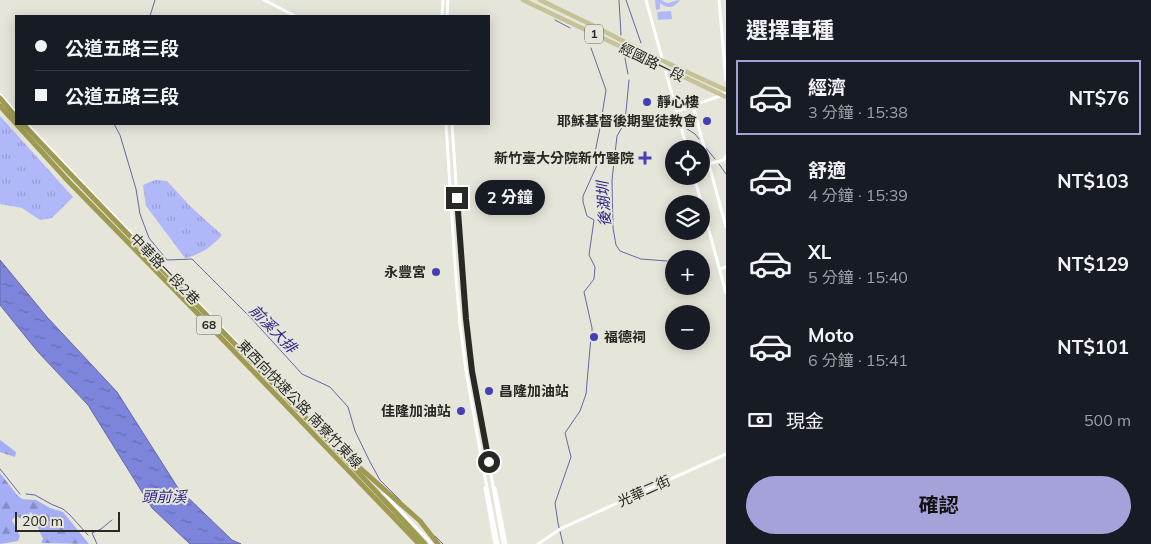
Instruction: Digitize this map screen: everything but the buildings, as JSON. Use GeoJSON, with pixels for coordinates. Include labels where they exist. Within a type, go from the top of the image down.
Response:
{"type":"FeatureCollection","features":[{"type":"Feature","properties":{"kind":"highway"},"geometry":{"type":"LineString","coordinates":[[0,98],[15,116]]}},
{"type":"Feature","properties":{"kind":"highway","name":"東西向快速公路 南寮竹東線"},"geometry":{"type":"LineString","coordinates":[[0,106],[15,123]]}},
{"type":"Feature","properties":{"kind":"highway","name":"東西向快速公路 南寮竹東線"},"geometry":{"type":"LineString","coordinates":[[17,125],[419,544]]}},
{"type":"Feature","properties":{"kind":"highway","name":"東西向快速公路 南寮竹東線"},"geometry":{"type":"LineString","coordinates":[[26,125],[88,194],[132,237],[316,428],[425,544]]}},
{"type":"Feature","properties":{"kind":"highway"},"geometry":{"type":"LineString","coordinates":[[337,447],[420,521],[438,544]]}},
{"type":"Feature","properties":{"kind":"main road","name":"經國路一段"},"geometry":{"type":"LineString","coordinates":[[523,0],[665,69],[725,93]]}},
{"type":"Feature","properties":{"kind":"main road","name":"經國路一段"},"geometry":{"type":"LineString","coordinates":[[540,0],[725,93]]}},
{"type":"Feature","properties":{"kind":"street"},"geometry":{"type":"LineString","coordinates":[[264,0],[293,15]]}},
{"type":"Feature","properties":{"kind":"street"},"geometry":{"type":"LineString","coordinates":[[442,15],[443,0]]}},
{"type":"Feature","properties":{"kind":"street"},"geometry":{"type":"LineString","coordinates":[[447,15],[448,0]]}},
{"type":"Feature","properties":{"kind":"street"},"geometry":{"type":"LineString","coordinates":[[646,0],[685,140]]}},
{"type":"Feature","properties":{"kind":"street"},"geometry":{"type":"LineString","coordinates":[[719,0],[726,80]]}},
{"type":"Feature","properties":{"kind":"street"},"geometry":{"type":"LineString","coordinates":[[677,111],[725,93]]}},
{"type":"Feature","properties":{"kind":"street"},"geometry":{"type":"LineString","coordinates":[[0,94],[15,111]]}},
{"type":"Feature","properties":{"kind":"street"},"geometry":{"type":"LineString","coordinates":[[693,106],[702,140]]}},
{"type":"Feature","properties":{"kind":"street","name":"中華路一段2巷"},"geometry":{"type":"LineString","coordinates":[[26,125],[326,435],[337,447],[339,454]]}},
{"type":"Feature","properties":{"kind":"street"},"geometry":{"type":"LineString","coordinates":[[446,125],[460,324],[466,371],[485,478],[486,495],[497,544]]}},
{"type":"Feature","properties":{"kind":"street"},"geometry":{"type":"LineString","coordinates":[[452,125],[460,247],[472,371],[504,544]]}},
{"type":"Feature","properties":{"kind":"street"},"geometry":{"type":"LineString","coordinates":[[710,164],[724,160],[726,156]]}},
{"type":"Feature","properties":{"kind":"street"},"geometry":{"type":"LineString","coordinates":[[710,171],[726,228]]}},
{"type":"Feature","properties":{"kind":"street"},"geometry":{"type":"LineString","coordinates":[[697,185],[726,293]]}},
{"type":"Feature","properties":{"kind":"street"},"geometry":{"type":"LineString","coordinates":[[720,269],[726,267]]}},
{"type":"Feature","properties":{"kind":"street"},"geometry":{"type":"LineString","coordinates":[[474,413],[480,412]]}},
{"type":"Feature","properties":{"kind":"street","name":"中華路一段2巷"},"geometry":{"type":"LineString","coordinates":[[326,435],[328,442],[374,492],[385,496],[432,544]]}},
{"type":"Feature","properties":{"kind":"street","name":"光華二街"},"geometry":{"type":"LineString","coordinates":[[538,544],[562,528],[726,454]]}},
{"type":"Feature","properties":{"kind":"green space"},"geometry":{"type":"Polygon","coordinates":[[[655,0],[667,3],[680,0],[671,7],[660,3],[660,9],[656,10],[655,0]]]}},
{"type":"Feature","properties":{"kind":"green space"},"geometry":{"type":"Polygon","coordinates":[[[671,11],[672,19],[658,20],[657,12],[671,11]]]}},
{"type":"Feature","properties":{"kind":"green space"},"geometry":{"type":"Polygon","coordinates":[[[0,116],[73,197],[52,218],[40,220],[22,208],[0,204],[0,116]]]}},
{"type":"Feature","properties":{"kind":"green space"},"geometry":{"type":"Polygon","coordinates":[[[155,180],[167,181],[191,207],[222,235],[215,243],[196,255],[185,258],[146,206],[143,185],[155,180]]]}},
{"type":"Feature","properties":{"kind":"green space"},"geometry":{"type":"Polygon","coordinates":[[[0,440],[16,452],[15,457],[0,452],[0,440]]]}},
{"type":"Feature","properties":{"kind":"green space"},"geometry":{"type":"Polygon","coordinates":[[[0,473],[22,499],[36,500],[50,508],[63,512],[89,544],[41,543],[43,539],[31,512],[24,520],[16,516],[12,520],[20,536],[18,541],[0,544],[0,473]]]}},
{"type":"Feature","properties":{"kind":"water","name":"頭前溪"},"geometry":{"type":"Polygon","coordinates":[[[0,260],[47,317],[117,392],[178,488],[232,540],[241,544],[190,544],[152,508],[88,405],[38,352],[0,305],[0,260]]]}},
{"type":"Feature","properties":{"kind":"waterway","name":"前溪大排"},"geometry":{"type":"LineString","coordinates":[[150,15],[155,0]]}},
{"type":"Feature","properties":{"kind":"waterway","name":"後湖圳"},"geometry":{"type":"LineString","coordinates":[[619,0],[621,35]]}},
{"type":"Feature","properties":{"kind":"waterway"},"geometry":{"type":"LineString","coordinates":[[626,0],[641,43]]}},
{"type":"Feature","properties":{"kind":"waterway"},"geometry":{"type":"LineString","coordinates":[[555,20],[570,28]]}},
{"type":"Feature","properties":{"kind":"waterway"},"geometry":{"type":"LineString","coordinates":[[591,48],[606,90],[594,157],[598,163],[583,196],[587,216],[594,220],[589,255],[595,267],[594,279],[584,292],[592,331]]}},
{"type":"Feature","properties":{"kind":"waterway","name":"後湖圳"},"geometry":{"type":"LineString","coordinates":[[624,53],[628,74]]}},
{"type":"Feature","properties":{"kind":"waterway","name":"後湖圳"},"geometry":{"type":"LineString","coordinates":[[629,80],[625,122],[617,136],[612,180],[613,228],[616,245],[620,251],[641,259],[665,261]]}},
{"type":"Feature","properties":{"kind":"waterway","name":"前溪大排"},"geometry":{"type":"LineString","coordinates":[[115,125],[120,135],[136,189],[140,214],[149,238],[167,260],[192,259],[251,318],[302,374],[330,387],[348,407],[355,431],[380,480],[401,501]]}},
{"type":"Feature","properties":{"kind":"waterway"},"geometry":{"type":"LineString","coordinates":[[684,127],[699,139]]}},
{"type":"Feature","properties":{"kind":"waterway"},"geometry":{"type":"LineString","coordinates":[[710,153],[715,159]]}},
{"type":"Feature","properties":{"kind":"waterway"},"geometry":{"type":"LineString","coordinates":[[719,164],[726,174]]}},
{"type":"Feature","properties":{"kind":"waterway"},"geometry":{"type":"LineString","coordinates":[[563,544],[555,503],[571,457],[565,433],[580,411],[586,394],[591,337]]}},
{"type":"Feature","properties":{"kind":"waterway"},"geometry":{"type":"LineString","coordinates":[[0,469],[20,494]]}},
{"type":"Feature","properties":{"kind":"waterway"},"geometry":{"type":"LineString","coordinates":[[26,494],[35,495],[63,509],[88,535]]}},
{"type":"Feature","properties":{"kind":"waterway"},"geometry":{"type":"LineString","coordinates":[[97,544],[92,533],[101,529],[112,520]]}},
{"type":"Feature","properties":{"kind":"waterway","name":"前溪大排"},"geometry":{"type":"LineString","coordinates":[[435,536],[443,544]]}},
{"type":"Feature","properties":{"kind":"place","name":"靜心樓"},"geometry":{"type":"Point","coordinates":[647,102]}},
{"type":"Feature","properties":{"kind":"place","name":"耶穌基督後期聖徒教會"},"geometry":{"type":"Point","coordinates":[707,121]}},
{"type":"Feature","properties":{"kind":"place","name":"新竹臺大分院新竹醫院"},"geometry":{"type":"Point","coordinates":[645,158]}},
{"type":"Feature","properties":{"kind":"place","name":"永豐宮"},"geometry":{"type":"Point","coordinates":[436,272]}},
{"type":"Feature","properties":{"kind":"place","name":"福德祠"},"geometry":{"type":"Point","coordinates":[594,337]}},
{"type":"Feature","properties":{"kind":"place","name":"昌隆加油站"},"geometry":{"type":"Point","coordinates":[489,391]}},
{"type":"Feature","properties":{"kind":"place","name":"佳隆加油站"},"geometry":{"type":"Point","coordinates":[461,411]}},
{"type":"Feature","properties":{"kind":"route"},"geometry":{"type":"LineString","coordinates":[[457,198],[472,371],[489,462]]}}]}
